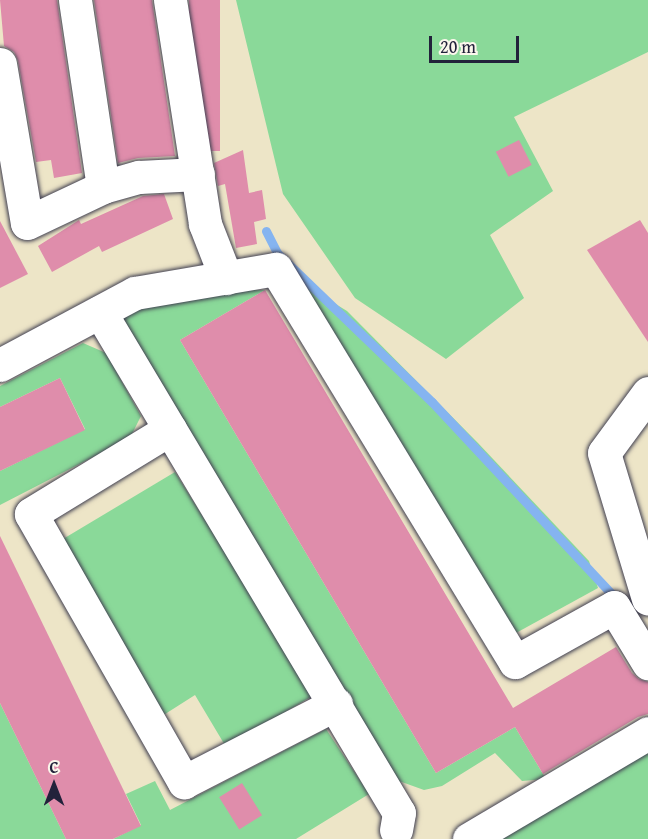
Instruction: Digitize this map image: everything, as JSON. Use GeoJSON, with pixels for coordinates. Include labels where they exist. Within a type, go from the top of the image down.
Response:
{"type":"FeatureCollection","features":[{"type":"Feature","properties":{"kind":"street"},"geometry":{"type":"LineString","coordinates":[[75,0],[103,187]]}},
{"type":"Feature","properties":{"kind":"street"},"geometry":{"type":"LineString","coordinates":[[170,0],[205,224],[226,278]]}},
{"type":"Feature","properties":{"kind":"street"},"geometry":{"type":"LineString","coordinates":[[0,64],[27,223],[103,187],[139,177],[198,174]]}},
{"type":"Feature","properties":{"kind":"street"},"geometry":{"type":"LineString","coordinates":[[0,165],[26,217]]}},
{"type":"Feature","properties":{"kind":"street"},"geometry":{"type":"LineString","coordinates":[[0,365],[135,293],[276,269],[515,662],[614,607],[648,663]]}},
{"type":"Feature","properties":{"kind":"street"},"geometry":{"type":"LineString","coordinates":[[100,312],[399,813],[393,836]]}},
{"type":"Feature","properties":{"kind":"street"},"geometry":{"type":"LineString","coordinates":[[648,393],[604,453],[648,599]]}},
{"type":"Feature","properties":{"kind":"street"},"geometry":{"type":"LineString","coordinates":[[170,429],[32,514],[184,782],[336,704]]}},
{"type":"Feature","properties":{"kind":"street"},"geometry":{"type":"LineString","coordinates":[[469,839],[648,734]]}},
{"type":"Feature","properties":{"kind":"green space"},"geometry":{"type":"Polygon","coordinates":[[[236,0],[648,0],[648,52],[514,117],[553,191],[490,235],[524,298],[446,359],[355,298],[283,194],[236,0]]]}},
{"type":"Feature","properties":{"kind":"green space"},"geometry":{"type":"Polygon","coordinates":[[[308,287],[347,311],[478,443],[589,561],[598,588],[516,633],[300,294],[308,287]]]}},
{"type":"Feature","properties":{"kind":"green space"},"geometry":{"type":"Polygon","coordinates":[[[217,290],[265,290],[180,340],[436,773],[515,727],[546,779],[522,781],[495,753],[442,786],[424,790],[399,781],[123,318],[146,303],[217,290]]]}},
{"type":"Feature","properties":{"kind":"green space"},"geometry":{"type":"Polygon","coordinates":[[[83,343],[106,353],[141,416],[130,438],[0,505],[0,471],[85,429],[60,378],[0,407],[0,386],[83,343]]]}},
{"type":"Feature","properties":{"kind":"green space"},"geometry":{"type":"Polygon","coordinates":[[[175,472],[314,695],[226,747],[195,695],[162,716],[63,539],[175,472]]]}},
{"type":"Feature","properties":{"kind":"green space"},"geometry":{"type":"Polygon","coordinates":[[[0,703],[66,839],[0,839],[0,703]]]}},
{"type":"Feature","properties":{"kind":"green space"},"geometry":{"type":"Polygon","coordinates":[[[326,729],[369,794],[296,839],[113,839],[141,825],[126,794],[155,781],[170,810],[326,729]]]}},
{"type":"Feature","properties":{"kind":"green space"},"geometry":{"type":"Polygon","coordinates":[[[648,748],[648,839],[500,839],[648,748]]]}},
{"type":"Feature","properties":{"kind":"building"},"geometry":{"type":"Polygon","coordinates":[[[0,0],[57,0],[82,173],[54,178],[51,160],[36,162],[18,61],[14,52],[4,46],[0,0]]]}},
{"type":"Feature","properties":{"kind":"building"},"geometry":{"type":"Polygon","coordinates":[[[94,0],[152,0],[175,156],[138,158],[118,163],[94,0]]]}},
{"type":"Feature","properties":{"kind":"building"},"geometry":{"type":"Polygon","coordinates":[[[189,0],[220,0],[220,151],[189,151],[189,0]]]}},
{"type":"Feature","properties":{"kind":"building"},"geometry":{"type":"Polygon","coordinates":[[[519,140],[532,165],[509,177],[496,152],[519,140]]]}},
{"type":"Feature","properties":{"kind":"building"},"geometry":{"type":"Polygon","coordinates":[[[243,150],[249,193],[262,190],[266,219],[254,222],[257,244],[236,248],[225,184],[218,186],[214,163],[243,150]]]}},
{"type":"Feature","properties":{"kind":"building"},"geometry":{"type":"Polygon","coordinates":[[[164,194],[173,219],[102,252],[99,246],[52,272],[38,246],[79,220],[81,224],[143,196],[164,194]]]}},
{"type":"Feature","properties":{"kind":"building"},"geometry":{"type":"Polygon","coordinates":[[[640,220],[648,233],[648,342],[587,250],[640,220]]]}},
{"type":"Feature","properties":{"kind":"building"},"geometry":{"type":"Polygon","coordinates":[[[0,221],[28,274],[0,288],[0,221]]]}},
{"type":"Feature","properties":{"kind":"building"},"geometry":{"type":"Polygon","coordinates":[[[265,290],[513,708],[616,647],[632,673],[648,682],[648,714],[638,717],[543,774],[515,727],[436,773],[180,340],[265,290]]]}},
{"type":"Feature","properties":{"kind":"building"},"geometry":{"type":"Polygon","coordinates":[[[60,378],[85,430],[0,471],[0,407],[60,378]]]}},
{"type":"Feature","properties":{"kind":"building"},"geometry":{"type":"Polygon","coordinates":[[[0,536],[141,826],[113,839],[66,839],[0,703],[0,536]]]}},
{"type":"Feature","properties":{"kind":"building"},"geometry":{"type":"Polygon","coordinates":[[[242,783],[262,815],[239,830],[219,797],[242,783]]]}},
{"type":"Feature","properties":{"kind":"waterway"},"geometry":{"type":"LineString","coordinates":[[266,231],[277,253],[432,402],[617,600]]}}]}
